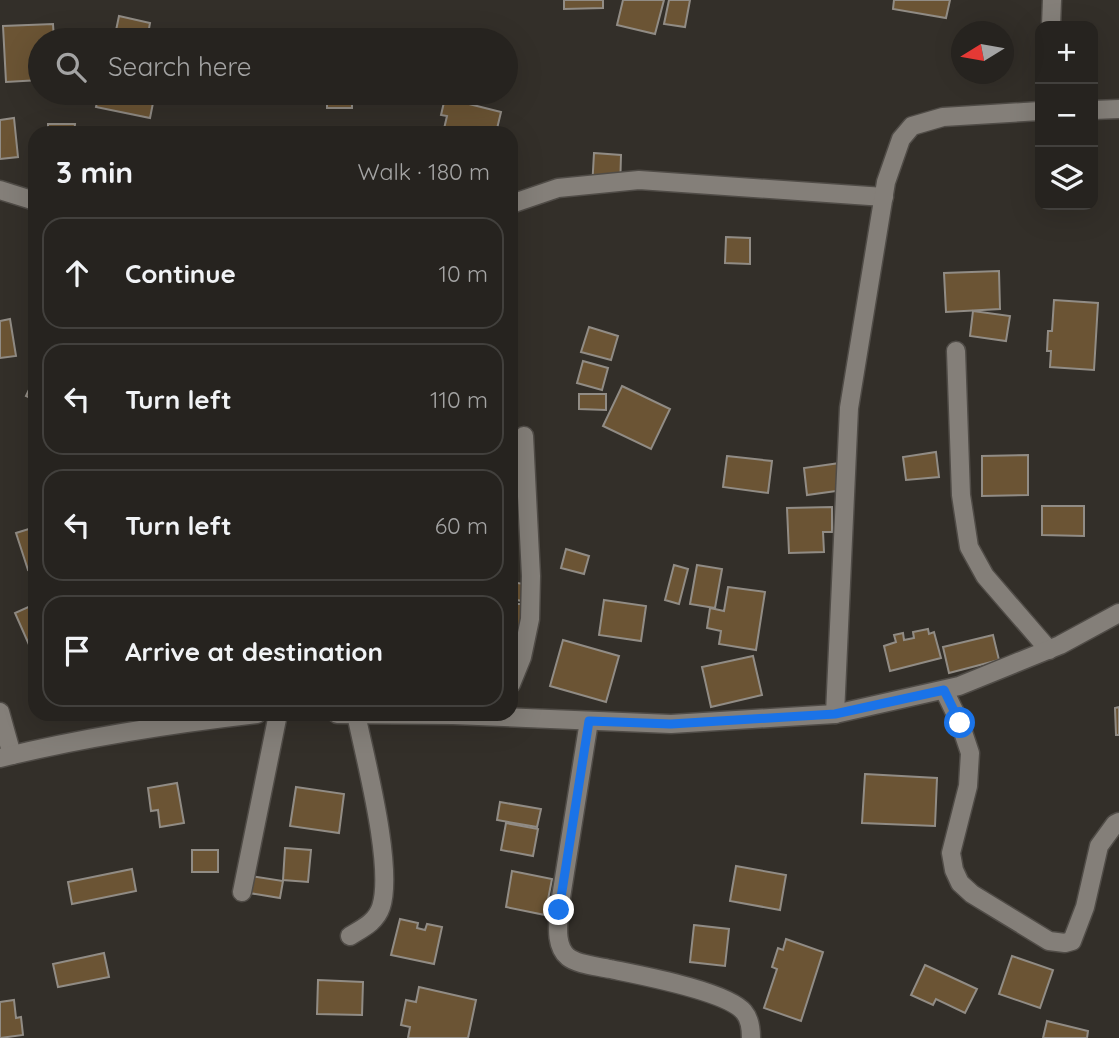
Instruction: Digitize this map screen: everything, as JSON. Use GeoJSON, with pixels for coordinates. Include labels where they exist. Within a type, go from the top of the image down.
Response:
{"type":"FeatureCollection","features":[{"type":"Feature","properties":{"kind":"street"},"geometry":{"type":"LineString","coordinates":[[1051,21],[1052,0]]}},
{"type":"Feature","properties":{"kind":"street"},"geometry":{"type":"LineString","coordinates":[[1098,110],[1119,109]]}},
{"type":"Feature","properties":{"kind":"street"},"geometry":{"type":"LineString","coordinates":[[835,714],[849,408],[884,197],[901,139],[912,126],[943,117],[1035,111]]}},
{"type":"Feature","properties":{"kind":"street"},"geometry":{"type":"LineString","coordinates":[[518,202],[558,188],[639,180],[884,197]]}},
{"type":"Feature","properties":{"kind":"street"},"geometry":{"type":"LineString","coordinates":[[0,190],[28,199]]}},
{"type":"Feature","properties":{"kind":"street"},"geometry":{"type":"LineString","coordinates":[[956,351],[961,495],[969,547],[985,576],[1049,650]]}},
{"type":"Feature","properties":{"kind":"street"},"geometry":{"type":"LineString","coordinates":[[518,667],[530,619],[531,576],[524,436]]}},
{"type":"Feature","properties":{"kind":"street"},"geometry":{"type":"LineString","coordinates":[[518,716],[671,724],[835,714],[958,686],[1049,650],[1119,613]]}},
{"type":"Feature","properties":{"kind":"street"},"geometry":{"type":"LineString","coordinates":[[944,690],[970,752],[968,786],[951,853],[960,883],[972,894],[1049,941],[1072,941],[1085,907],[1099,846],[1119,822]]}},
{"type":"Feature","properties":{"kind":"street"},"geometry":{"type":"LineString","coordinates":[[0,712],[6,756],[164,725],[198,721]]}},
{"type":"Feature","properties":{"kind":"street"},"geometry":{"type":"LineString","coordinates":[[242,892],[277,721]]}},
{"type":"Feature","properties":{"kind":"street"},"geometry":{"type":"LineString","coordinates":[[350,936],[371,923],[381,908],[384,884],[380,837],[357,721]]}},
{"type":"Feature","properties":{"kind":"street"},"geometry":{"type":"LineString","coordinates":[[589,721],[559,910],[557,932],[562,948],[569,957],[587,964],[683,984],[730,1003],[744,1012],[751,1026],[751,1038]]}},
{"type":"Feature","properties":{"kind":"building"},"geometry":{"type":"Polygon","coordinates":[[[564,0],[603,0],[603,8],[564,9],[564,0]]]}},
{"type":"Feature","properties":{"kind":"building"},"geometry":{"type":"Polygon","coordinates":[[[623,0],[664,0],[655,34],[617,25],[623,0]]]}},
{"type":"Feature","properties":{"kind":"building"},"geometry":{"type":"Polygon","coordinates":[[[669,0],[690,0],[685,27],[664,24],[669,0]]]}},
{"type":"Feature","properties":{"kind":"building"},"geometry":{"type":"Polygon","coordinates":[[[894,0],[950,0],[946,18],[893,9],[894,0]]]}},
{"type":"Feature","properties":{"kind":"building"},"geometry":{"type":"Polygon","coordinates":[[[119,16],[150,23],[149,28],[116,28],[119,16]]]}},
{"type":"Feature","properties":{"kind":"building"},"geometry":{"type":"Polygon","coordinates":[[[53,24],[53,28],[28,28],[28,81],[6,82],[3,26],[53,24]]]}},
{"type":"Feature","properties":{"kind":"building"},"geometry":{"type":"Polygon","coordinates":[[[96,105],[153,105],[150,118],[96,105]]]}},
{"type":"Feature","properties":{"kind":"building"},"geometry":{"type":"Polygon","coordinates":[[[327,105],[352,105],[352,108],[327,108],[327,105]]]}},
{"type":"Feature","properties":{"kind":"building"},"geometry":{"type":"Polygon","coordinates":[[[443,105],[473,105],[501,112],[498,126],[445,126],[447,116],[441,115],[443,105]]]}},
{"type":"Feature","properties":{"kind":"building"},"geometry":{"type":"Polygon","coordinates":[[[14,118],[18,157],[0,159],[0,120],[14,118]]]}},
{"type":"Feature","properties":{"kind":"building"},"geometry":{"type":"Polygon","coordinates":[[[48,124],[75,124],[75,126],[48,124]]]}},
{"type":"Feature","properties":{"kind":"building"},"geometry":{"type":"Polygon","coordinates":[[[594,153],[621,155],[620,190],[592,189],[594,153]]]}},
{"type":"Feature","properties":{"kind":"building"},"geometry":{"type":"Polygon","coordinates":[[[726,237],[750,238],[750,264],[725,263],[726,237]]]}},
{"type":"Feature","properties":{"kind":"building"},"geometry":{"type":"Polygon","coordinates":[[[999,271],[1000,309],[946,312],[944,273],[999,271]]]}},
{"type":"Feature","properties":{"kind":"building"},"geometry":{"type":"Polygon","coordinates":[[[1054,300],[1098,303],[1094,370],[1050,367],[1051,351],[1047,351],[1048,331],[1052,331],[1054,300]]]}},
{"type":"Feature","properties":{"kind":"building"},"geometry":{"type":"Polygon","coordinates":[[[973,311],[1010,316],[1006,341],[970,336],[973,311]]]}},
{"type":"Feature","properties":{"kind":"building"},"geometry":{"type":"Polygon","coordinates":[[[10,319],[16,356],[0,358],[0,321],[10,319]]]}},
{"type":"Feature","properties":{"kind":"building"},"geometry":{"type":"Polygon","coordinates":[[[589,327],[618,336],[611,360],[581,352],[589,327]]]}},
{"type":"Feature","properties":{"kind":"building"},"geometry":{"type":"Polygon","coordinates":[[[583,361],[608,368],[602,390],[577,383],[583,361]]]}},
{"type":"Feature","properties":{"kind":"building"},"geometry":{"type":"Polygon","coordinates":[[[622,386],[670,409],[651,449],[603,426],[622,386]]]}},
{"type":"Feature","properties":{"kind":"building"},"geometry":{"type":"Polygon","coordinates":[[[579,394],[606,394],[606,410],[579,409],[579,394]]]}},
{"type":"Feature","properties":{"kind":"building"},"geometry":{"type":"Polygon","coordinates":[[[936,452],[939,477],[906,480],[903,457],[936,452]]]}},
{"type":"Feature","properties":{"kind":"building"},"geometry":{"type":"Polygon","coordinates":[[[1028,455],[1028,495],[982,496],[982,456],[1028,455]]]}},
{"type":"Feature","properties":{"kind":"building"},"geometry":{"type":"Polygon","coordinates":[[[727,456],[772,461],[768,493],[723,487],[727,456]]]}},
{"type":"Feature","properties":{"kind":"building"},"geometry":{"type":"Polygon","coordinates":[[[847,462],[851,489],[807,495],[804,468],[847,462]]]}},
{"type":"Feature","properties":{"kind":"building"},"geometry":{"type":"Polygon","coordinates":[[[1042,506],[1084,506],[1084,536],[1042,535],[1042,506]]]}},
{"type":"Feature","properties":{"kind":"building"},"geometry":{"type":"Polygon","coordinates":[[[832,507],[832,532],[823,532],[824,552],[789,553],[787,508],[832,507]]]}},
{"type":"Feature","properties":{"kind":"building"},"geometry":{"type":"Polygon","coordinates":[[[28,529],[28,570],[16,533],[28,529]]]}},
{"type":"Feature","properties":{"kind":"building"},"geometry":{"type":"Polygon","coordinates":[[[566,549],[589,556],[584,574],[561,568],[566,549]]]}},
{"type":"Feature","properties":{"kind":"building"},"geometry":{"type":"Polygon","coordinates":[[[674,565],[688,569],[679,604],[665,600],[674,565]]]}},
{"type":"Feature","properties":{"kind":"building"},"geometry":{"type":"Polygon","coordinates":[[[697,565],[722,569],[715,608],[690,604],[697,565]]]}},
{"type":"Feature","properties":{"kind":"building"},"geometry":{"type":"Polygon","coordinates":[[[518,583],[524,584],[522,601],[518,600],[518,583]]]}},
{"type":"Feature","properties":{"kind":"building"},"geometry":{"type":"Polygon","coordinates":[[[728,587],[765,592],[756,650],[719,644],[721,631],[707,628],[710,608],[724,611],[728,587]]]}},
{"type":"Feature","properties":{"kind":"building"},"geometry":{"type":"Polygon","coordinates":[[[604,600],[646,606],[641,641],[599,635],[604,600]]]}},
{"type":"Feature","properties":{"kind":"building"},"geometry":{"type":"Polygon","coordinates":[[[518,604],[524,604],[523,635],[518,635],[518,604]]]}},
{"type":"Feature","properties":{"kind":"building"},"geometry":{"type":"Polygon","coordinates":[[[28,607],[28,642],[15,613],[28,607]]]}},
{"type":"Feature","properties":{"kind":"building"},"geometry":{"type":"Polygon","coordinates":[[[928,629],[929,634],[934,632],[941,658],[890,671],[884,646],[896,642],[894,635],[903,633],[904,640],[914,638],[913,632],[928,629]]]}},
{"type":"Feature","properties":{"kind":"building"},"geometry":{"type":"Polygon","coordinates":[[[993,635],[999,660],[949,673],[943,647],[993,635]]]}},
{"type":"Feature","properties":{"kind":"building"},"geometry":{"type":"Polygon","coordinates":[[[563,640],[619,656],[606,702],[550,686],[563,640]]]}},
{"type":"Feature","properties":{"kind":"building"},"geometry":{"type":"Polygon","coordinates":[[[753,656],[762,695],[711,707],[702,667],[753,656]]]}},
{"type":"Feature","properties":{"kind":"building"},"geometry":{"type":"Polygon","coordinates":[[[1119,707],[1119,735],[1116,735],[1115,708],[1119,707]]]}},
{"type":"Feature","properties":{"kind":"building"},"geometry":{"type":"Polygon","coordinates":[[[865,774],[937,778],[935,826],[862,823],[865,774]]]}},
{"type":"Feature","properties":{"kind":"building"},"geometry":{"type":"Polygon","coordinates":[[[177,783],[184,823],[160,827],[158,810],[151,811],[148,788],[177,783]]]}},
{"type":"Feature","properties":{"kind":"building"},"geometry":{"type":"Polygon","coordinates":[[[296,787],[344,794],[339,833],[290,826],[296,787]]]}},
{"type":"Feature","properties":{"kind":"building"},"geometry":{"type":"Polygon","coordinates":[[[500,802],[541,809],[537,827],[497,820],[500,802]]]}},
{"type":"Feature","properties":{"kind":"building"},"geometry":{"type":"Polygon","coordinates":[[[506,823],[538,829],[533,856],[501,850],[506,823]]]}},
{"type":"Feature","properties":{"kind":"building"},"geometry":{"type":"Polygon","coordinates":[[[285,848],[311,850],[308,882],[283,880],[285,848]]]}},
{"type":"Feature","properties":{"kind":"building"},"geometry":{"type":"Polygon","coordinates":[[[192,850],[218,850],[218,872],[192,872],[192,850]]]}},
{"type":"Feature","properties":{"kind":"building"},"geometry":{"type":"Polygon","coordinates":[[[736,866],[786,875],[780,910],[730,901],[736,866]]]}},
{"type":"Feature","properties":{"kind":"building"},"geometry":{"type":"Polygon","coordinates":[[[132,869],[136,891],[72,904],[68,882],[132,869]]]}},
{"type":"Feature","properties":{"kind":"building"},"geometry":{"type":"Polygon","coordinates":[[[512,871],[552,879],[545,915],[506,907],[512,871]]]}},
{"type":"Feature","properties":{"kind":"building"},"geometry":{"type":"Polygon","coordinates":[[[251,876],[283,881],[280,898],[249,893],[251,876]]]}},
{"type":"Feature","properties":{"kind":"building"},"geometry":{"type":"Polygon","coordinates":[[[400,919],[418,923],[417,928],[425,930],[427,924],[442,927],[434,964],[391,955],[400,919]]]}},
{"type":"Feature","properties":{"kind":"building"},"geometry":{"type":"Polygon","coordinates":[[[694,925],[729,929],[725,966],[690,962],[694,925]]]}},
{"type":"Feature","properties":{"kind":"building"},"geometry":{"type":"Polygon","coordinates":[[[786,939],[823,952],[801,1021],[764,1008],[777,969],[772,967],[778,948],[783,950],[786,939]]]}},
{"type":"Feature","properties":{"kind":"building"},"geometry":{"type":"Polygon","coordinates":[[[104,953],[109,977],[58,987],[53,964],[104,953]]]}},
{"type":"Feature","properties":{"kind":"building"},"geometry":{"type":"Polygon","coordinates":[[[1012,956],[1053,970],[1040,1008],[999,994],[1012,956]]]}},
{"type":"Feature","properties":{"kind":"building"},"geometry":{"type":"Polygon","coordinates":[[[925,965],[977,989],[965,1013],[936,999],[933,1005],[911,995],[925,965]]]}},
{"type":"Feature","properties":{"kind":"building"},"geometry":{"type":"Polygon","coordinates":[[[318,980],[363,982],[362,1015],[317,1014],[318,980]]]}},
{"type":"Feature","properties":{"kind":"building"},"geometry":{"type":"Polygon","coordinates":[[[419,987],[476,1000],[468,1038],[408,1038],[410,1027],[401,1025],[406,1000],[416,1002],[419,987]]]}},
{"type":"Feature","properties":{"kind":"building"},"geometry":{"type":"Polygon","coordinates":[[[14,1000],[16,1018],[21,1017],[23,1035],[0,1038],[0,1002],[14,1000]]]}},
{"type":"Feature","properties":{"kind":"building"},"geometry":{"type":"Polygon","coordinates":[[[1047,1021],[1088,1031],[1087,1038],[1043,1038],[1047,1021]]]}},
{"type":"Feature","properties":{"kind":"route"},"geometry":{"type":"LineString","coordinates":[[559,910],[589,721],[671,724],[835,714],[944,690],[960,723]]}}]}
